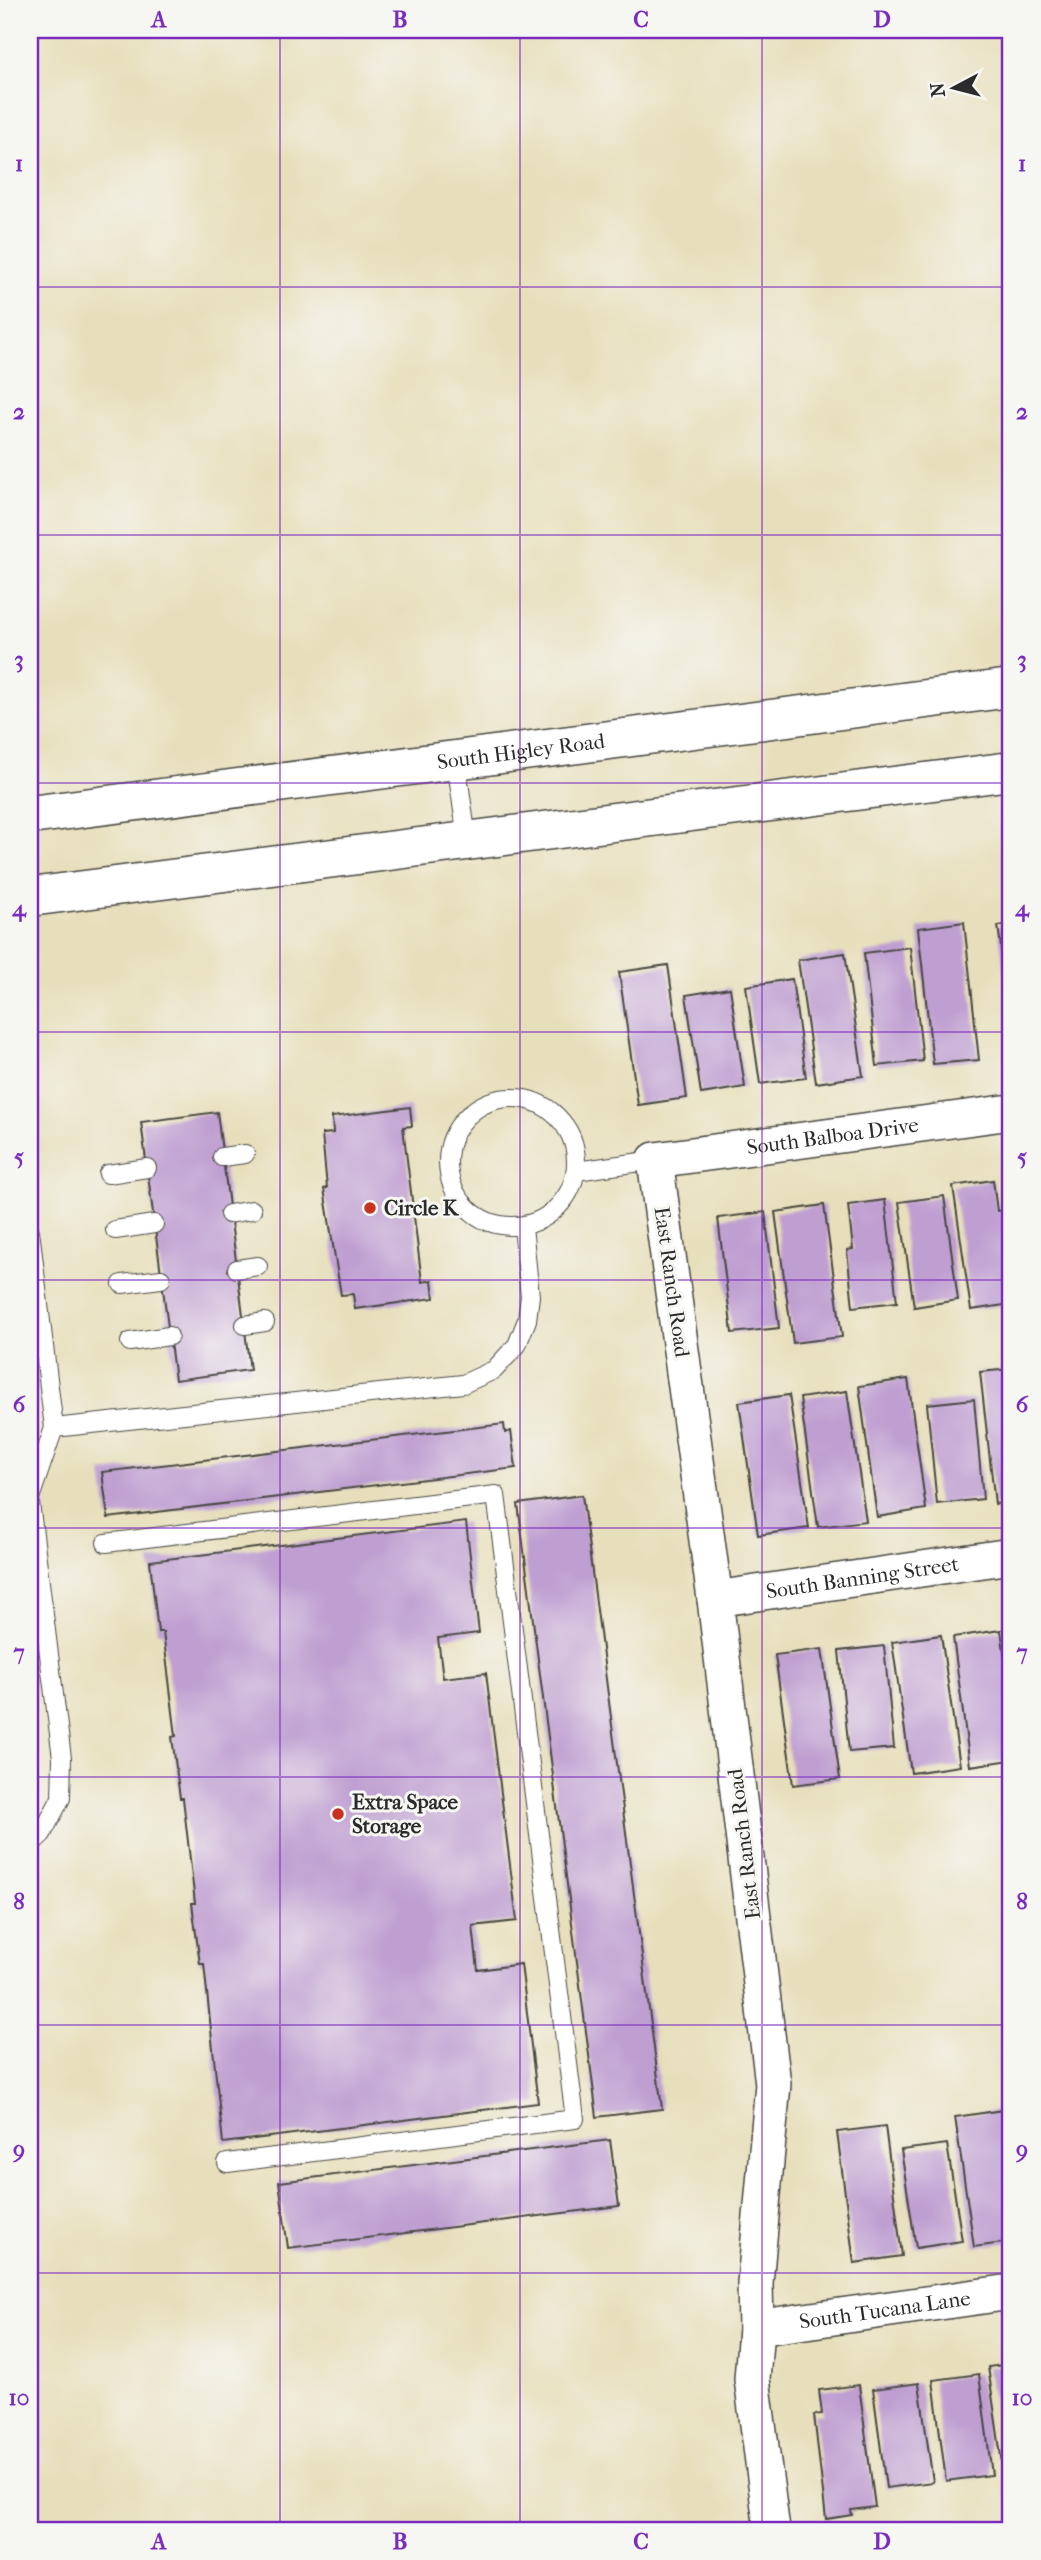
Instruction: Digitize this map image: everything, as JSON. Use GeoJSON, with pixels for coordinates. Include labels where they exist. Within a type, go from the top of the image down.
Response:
{"type":"FeatureCollection","features":[{"type":"Feature","properties":{"kind":"main road","name":"South Higley Road"},"geometry":{"type":"LineString","coordinates":[[30,815],[1011,688]]}},
{"type":"Feature","properties":{"kind":"main road"},"geometry":{"type":"LineString","coordinates":[[30,897],[1011,771]]}},
{"type":"Feature","properties":{"kind":"street","name":"South Balboa Drive"},"geometry":{"type":"LineString","coordinates":[[655,1160],[1011,1112]]}},
{"type":"Feature","properties":{"kind":"street","name":"East Ranch Road"},"geometry":{"type":"LineString","coordinates":[[655,1160],[715,1599],[773,2084],[755,2283],[756,2328],[752,2379],[772,2530]]}},
{"type":"Feature","properties":{"kind":"street","name":"South Banning Street"},"geometry":{"type":"LineString","coordinates":[[715,1599],[1011,1556]]}},
{"type":"Feature","properties":{"kind":"street","name":"South Tucana Lane"},"geometry":{"type":"LineString","coordinates":[[756,2328],[1011,2292]]}},
{"type":"Feature","properties":{"kind":"lane"},"geometry":{"type":"LineString","coordinates":[[456,761],[467,839]]}},
{"type":"Feature","properties":{"kind":"lane"},"geometry":{"type":"LineString","coordinates":[[513,1098],[534,1101],[554,1113],[568,1130],[575,1150],[576,1171],[570,1190],[558,1207],[542,1219],[523,1226],[502,1226],[483,1220],[466,1207],[455,1190],[449,1171],[450,1149],[458,1128],[472,1112],[492,1101],[513,1098]]}},
{"type":"Feature","properties":{"kind":"lane"},"geometry":{"type":"LineString","coordinates":[[222,1157],[245,1154]]}},
{"type":"Feature","properties":{"kind":"lane"},"geometry":{"type":"LineString","coordinates":[[576,1171],[655,1160]]}},
{"type":"Feature","properties":{"kind":"lane"},"geometry":{"type":"LineString","coordinates":[[108,1174],[147,1168]]}},
{"type":"Feature","properties":{"kind":"lane"},"geometry":{"type":"LineString","coordinates":[[229,1214],[252,1210]]}},
{"type":"Feature","properties":{"kind":"lane"},"geometry":{"type":"LineString","coordinates":[[115,1230],[154,1224]]}},
{"type":"Feature","properties":{"kind":"lane"},"geometry":{"type":"LineString","coordinates":[[54,1428],[463,1384],[494,1370],[517,1346],[527,1320],[530,1296],[523,1226]]}},
{"type":"Feature","properties":{"kind":"lane"},"geometry":{"type":"LineString","coordinates":[[30,1231],[54,1428],[30,1500],[62,1758],[61,1798],[42,1834],[30,1845]]}},
{"type":"Feature","properties":{"kind":"lane"},"geometry":{"type":"LineString","coordinates":[[237,1269],[258,1266]]}},
{"type":"Feature","properties":{"kind":"lane"},"geometry":{"type":"LineString","coordinates":[[122,1284],[161,1279]]}},
{"type":"Feature","properties":{"kind":"lane"},"geometry":{"type":"LineString","coordinates":[[245,1325],[265,1322]]}},
{"type":"Feature","properties":{"kind":"lane"},"geometry":{"type":"LineString","coordinates":[[130,1342],[169,1336]]}},
{"type":"Feature","properties":{"kind":"lane"},"geometry":{"type":"LineString","coordinates":[[106,1544],[496,1494],[575,2119],[227,2163]]}},
{"type":"Feature","properties":{"kind":"building"},"geometry":{"type":"Polygon","coordinates":[[[964,922],[979,1060],[933,1064],[918,928],[964,922]]]}},
{"type":"Feature","properties":{"kind":"building"},"geometry":{"type":"Polygon","coordinates":[[[1011,924],[1011,1009],[1010,1009],[998,926],[1011,924]]]}},
{"type":"Feature","properties":{"kind":"building"},"geometry":{"type":"Polygon","coordinates":[[[910,947],[923,1061],[877,1066],[864,953],[910,947]]]}},
{"type":"Feature","properties":{"kind":"building"},"geometry":{"type":"Polygon","coordinates":[[[845,953],[863,1076],[816,1083],[798,960],[845,953]]]}},
{"type":"Feature","properties":{"kind":"building"},"geometry":{"type":"Polygon","coordinates":[[[668,965],[687,1098],[638,1105],[619,972],[668,965]]]}},
{"type":"Feature","properties":{"kind":"building"},"geometry":{"type":"Polygon","coordinates":[[[792,979],[806,1078],[760,1084],[746,986],[792,979]]]}},
{"type":"Feature","properties":{"kind":"building"},"geometry":{"type":"Polygon","coordinates":[[[730,988],[745,1087],[701,1094],[686,995],[730,988]]]}},
{"type":"Feature","properties":{"kind":"building","name":"Circle K"},"geometry":{"type":"Polygon","coordinates":[[[410,1107],[412,1126],[403,1127],[422,1282],[432,1280],[434,1298],[355,1309],[353,1294],[341,1295],[324,1189],[327,1188],[322,1134],[333,1133],[332,1117],[410,1107]]]}},
{"type":"Feature","properties":{"kind":"building"},"geometry":{"type":"Polygon","coordinates":[[[217,1112],[250,1370],[175,1380],[141,1122],[217,1112]]]}},
{"type":"Feature","properties":{"kind":"building"},"geometry":{"type":"Polygon","coordinates":[[[993,1180],[997,1211],[1006,1210],[1011,1247],[1011,1304],[971,1310],[953,1186],[993,1180]]]}},
{"type":"Feature","properties":{"kind":"building"},"geometry":{"type":"Polygon","coordinates":[[[944,1196],[958,1300],[914,1307],[899,1202],[944,1196]]]}},
{"type":"Feature","properties":{"kind":"building"},"geometry":{"type":"Polygon","coordinates":[[[885,1200],[897,1302],[853,1307],[847,1250],[853,1249],[848,1205],[885,1200]]]}},
{"type":"Feature","properties":{"kind":"building"},"geometry":{"type":"Polygon","coordinates":[[[824,1205],[842,1337],[793,1343],[775,1212],[824,1205]]]}},
{"type":"Feature","properties":{"kind":"building"},"geometry":{"type":"Polygon","coordinates":[[[765,1212],[779,1328],[732,1333],[718,1218],[765,1212]]]}},
{"type":"Feature","properties":{"kind":"building"},"geometry":{"type":"Polygon","coordinates":[[[1011,1369],[1011,1502],[995,1504],[980,1372],[1011,1369]]]}},
{"type":"Feature","properties":{"kind":"building"},"geometry":{"type":"Polygon","coordinates":[[[908,1379],[926,1509],[877,1517],[859,1386],[908,1379]]]}},
{"type":"Feature","properties":{"kind":"building"},"geometry":{"type":"Polygon","coordinates":[[[847,1391],[866,1521],[818,1527],[800,1398],[847,1391]]]}},
{"type":"Feature","properties":{"kind":"building"},"geometry":{"type":"Polygon","coordinates":[[[789,1395],[809,1528],[758,1535],[739,1402],[789,1395]]]}},
{"type":"Feature","properties":{"kind":"building"},"geometry":{"type":"Polygon","coordinates":[[[974,1399],[983,1499],[937,1504],[927,1404],[974,1399]]]}},
{"type":"Feature","properties":{"kind":"building"},"geometry":{"type":"Polygon","coordinates":[[[504,1424],[505,1433],[511,1431],[516,1468],[108,1518],[102,1472],[504,1424]]]}},
{"type":"Feature","properties":{"kind":"building"},"geometry":{"type":"Polygon","coordinates":[[[582,1495],[662,2109],[597,2117],[518,1504],[582,1495]]]}},
{"type":"Feature","properties":{"kind":"building"},"geometry":{"type":"Polygon","coordinates":[[[466,1522],[479,1633],[438,1638],[443,1678],[486,1673],[517,1921],[473,1926],[478,1970],[521,1964],[538,2103],[223,2143],[204,1964],[200,1964],[183,1798],[180,1798],[172,1737],[176,1736],[163,1632],[158,1632],[150,1561],[466,1522]]]}},
{"type":"Feature","properties":{"kind":"building"},"geometry":{"type":"Polygon","coordinates":[[[1001,1630],[1011,1701],[1011,1760],[970,1766],[953,1637],[1001,1630]]]}},
{"type":"Feature","properties":{"kind":"building"},"geometry":{"type":"Polygon","coordinates":[[[941,1635],[960,1766],[911,1773],[892,1642],[941,1635]]]}},
{"type":"Feature","properties":{"kind":"building"},"geometry":{"type":"Polygon","coordinates":[[[884,1646],[894,1748],[849,1752],[839,1651],[884,1646]]]}},
{"type":"Feature","properties":{"kind":"building"},"geometry":{"type":"Polygon","coordinates":[[[822,1649],[840,1779],[793,1785],[775,1655],[822,1649]]]}},
{"type":"Feature","properties":{"kind":"building"},"geometry":{"type":"Polygon","coordinates":[[[1003,2110],[1011,2164],[1011,2242],[974,2247],[955,2117],[1003,2110]]]}},
{"type":"Feature","properties":{"kind":"building"},"geometry":{"type":"Polygon","coordinates":[[[885,2126],[902,2256],[854,2263],[837,2132],[885,2126]]]}},
{"type":"Feature","properties":{"kind":"building"},"geometry":{"type":"Polygon","coordinates":[[[610,2140],[619,2206],[288,2248],[279,2182],[610,2140]]]}},
{"type":"Feature","properties":{"kind":"building"},"geometry":{"type":"Polygon","coordinates":[[[947,2144],[962,2241],[916,2248],[901,2150],[947,2144]]]}},
{"type":"Feature","properties":{"kind":"building"},"geometry":{"type":"Polygon","coordinates":[[[1011,2364],[1011,2498],[1007,2498],[988,2367],[1011,2364]]]}},
{"type":"Feature","properties":{"kind":"building"},"geometry":{"type":"Polygon","coordinates":[[[979,2374],[992,2475],[946,2481],[933,2380],[979,2374]]]}},
{"type":"Feature","properties":{"kind":"building"},"geometry":{"type":"Polygon","coordinates":[[[919,2383],[933,2482],[886,2488],[873,2389],[919,2383]]]}},
{"type":"Feature","properties":{"kind":"building"},"geometry":{"type":"Polygon","coordinates":[[[859,2385],[875,2507],[851,2510],[852,2515],[826,2519],[814,2415],[822,2414],[819,2390],[859,2385]]]}},
{"type":"Feature","properties":{"kind":"place","name":"Circle K"},"geometry":{"type":"Point","coordinates":[370,1208]}},
{"type":"Feature","properties":{"kind":"place","name":"Extra Space Storage"},"geometry":{"type":"Point","coordinates":[338,1814]}}]}
